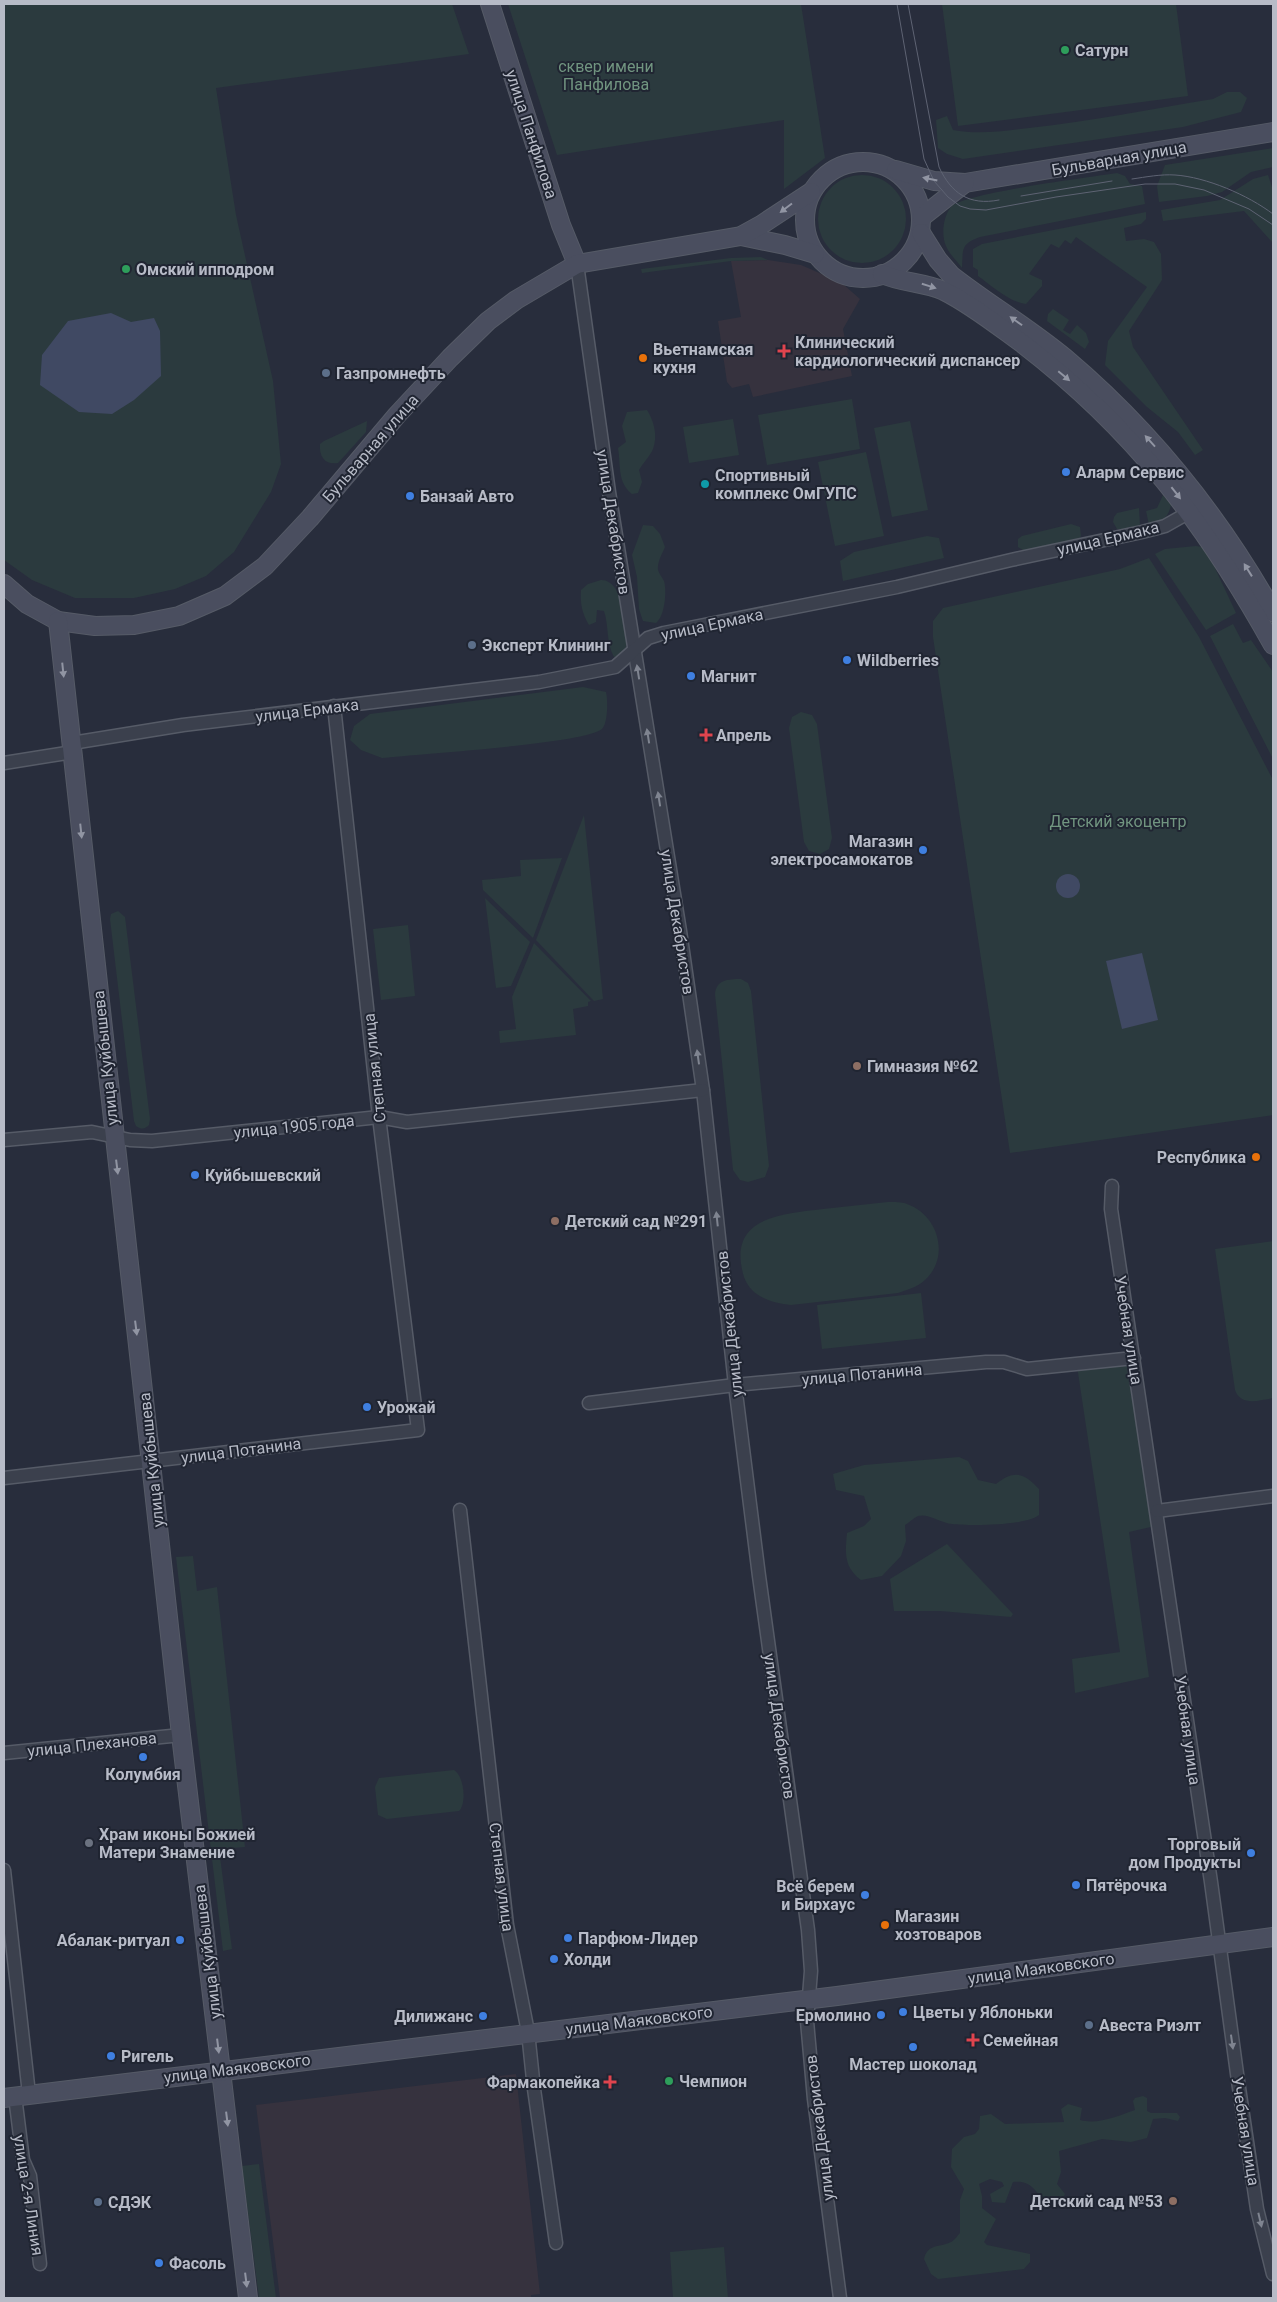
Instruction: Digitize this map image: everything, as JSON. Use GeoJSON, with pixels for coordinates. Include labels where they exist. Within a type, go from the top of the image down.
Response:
{"type":"FeatureCollection","features":[{"type":"Feature","properties":{"kind":"main road","name":"улица Панфилова"},"geometry":{"type":"LineString","coordinates":[[490,4],[561,225],[577,264]]}},
{"type":"Feature","properties":{"kind":"main road","name":"Бульварная улица"},"geometry":{"type":"LineString","coordinates":[[896,170],[934,181],[966,183],[1273,132]]}},
{"type":"Feature","properties":{"kind":"main road"},"geometry":{"type":"LineString","coordinates":[[922,225],[915,249],[904,263],[882,274],[864,278],[841,274],[826,266],[815,254],[806,234],[804,212],[811,192],[823,176],[839,166],[858,161],[878,162],[896,170],[909,182],[918,197],[922,225],[938,260],[951,274],[1039,338],[1086,376],[1135,424],[1197,508],[1273,645]]}},
{"type":"Feature","properties":{"kind":"main road","name":"Бульварная улица"},"geometry":{"type":"LineString","coordinates":[[922,225],[966,183]]}},
{"type":"Feature","properties":{"kind":"main road","name":"Бульварная улица"},"geometry":{"type":"LineString","coordinates":[[4,584],[27,604],[58,621],[95,626],[134,625],[179,616],[225,596],[265,566],[310,518],[397,415],[475,333],[516,300],[577,264],[741,236],[811,192]]}},
{"type":"Feature","properties":{"kind":"main road","name":"Бульварная улица"},"geometry":{"type":"LineString","coordinates":[[741,236],[785,245],[815,254]]}},
{"type":"Feature","properties":{"kind":"main road"},"geometry":{"type":"LineString","coordinates":[[882,274],[895,280],[925,285],[943,291],[968,305],[1054,368],[1126,435],[1156,469],[1234,547],[1273,612]]}},
{"type":"Feature","properties":{"kind":"main road","name":"улица Куйбышева"},"geometry":{"type":"LineString","coordinates":[[58,621],[113,1136],[181,1735],[248,2298]]}},
{"type":"Feature","properties":{"kind":"main road","name":"улица Маяковского"},"geometry":{"type":"LineString","coordinates":[[16,2096],[809,1999],[1273,1937]]}},
{"type":"Feature","properties":{"kind":"street","name":"улица Декабристов"},"geometry":{"type":"LineString","coordinates":[[577,264],[610,499],[678,917],[703,1090],[735,1386],[768,1648],[806,1916],[811,1971],[807,2021],[814,2100],[840,2298]]}},
{"type":"Feature","properties":{"kind":"street","name":"улица Ермака"},"geometry":{"type":"LineString","coordinates":[[4,763],[72,747],[183,725],[539,682],[615,667],[648,638],[664,633],[896,587],[1142,532],[1165,526],[1197,508]]}},
{"type":"Feature","properties":{"kind":"street","name":"Степная улица"},"geometry":{"type":"LineString","coordinates":[[334,706],[379,1117],[418,1430]]}},
{"type":"Feature","properties":{"kind":"street","name":"улица 1905 года"},"geometry":{"type":"LineString","coordinates":[[4,1140],[92,1132],[130,1140],[152,1141],[379,1117],[407,1122],[703,1090]]}},
{"type":"Feature","properties":{"kind":"street","name":"Учебная улица"},"geometry":{"type":"LineString","coordinates":[[1112,1186],[1111,1209],[1157,1512],[1257,2209],[1273,2273]]}},
{"type":"Feature","properties":{"kind":"street","name":"улица Потанина"},"geometry":{"type":"LineString","coordinates":[[589,1403],[735,1386],[986,1362],[1004,1362],[1027,1369],[1134,1358]]}},
{"type":"Feature","properties":{"kind":"street","name":"улица Потанина"},"geometry":{"type":"LineString","coordinates":[[4,1478],[418,1430]]}},
{"type":"Feature","properties":{"kind":"street"},"geometry":{"type":"LineString","coordinates":[[1157,1512],[1273,1496]]}},
{"type":"Feature","properties":{"kind":"street","name":"Степная улица"},"geometry":{"type":"LineString","coordinates":[[460,1510],[507,1925],[528,2032],[534,2089],[556,2243]]}},
{"type":"Feature","properties":{"kind":"street","name":"улица Плеханова"},"geometry":{"type":"LineString","coordinates":[[4,1753],[181,1735]]}},
{"type":"Feature","properties":{"kind":"street","name":"улица 2-я Линия"},"geometry":{"type":"LineString","coordinates":[[4,1870],[16,2096],[22,2160],[30,2176],[40,2264]]}},
{"type":"Feature","properties":{"kind":"shaded area"},"geometry":{"type":"Polygon","coordinates":[[[768,260],[801,265],[844,285],[860,299],[843,329],[852,376],[753,397],[749,384],[732,388],[727,382],[718,321],[741,317],[731,261],[768,260]]]}},
{"type":"Feature","properties":{"kind":"shaded area"},"geometry":{"type":"Polygon","coordinates":[[[516,2074],[540,2294],[531,2295],[531,2298],[280,2298],[256,2105],[516,2074]]]}},
{"type":"Feature","properties":{"kind":"green space","name":"Омский ипподром"},"geometry":{"type":"Polygon","coordinates":[[[4,4],[452,4],[469,54],[216,88],[236,215],[273,381],[281,464],[271,492],[234,552],[206,576],[175,589],[134,598],[75,598],[32,580],[4,560],[4,4]]]}},
{"type":"Feature","properties":{"kind":"green space","name":"сквер имени Панфилова"},"geometry":{"type":"Polygon","coordinates":[[[508,4],[801,4],[825,158],[784,189],[784,120],[557,155],[508,4]]]}},
{"type":"Feature","properties":{"kind":"green space","name":"Сатурн"},"geometry":{"type":"Polygon","coordinates":[[[942,4],[1176,4],[1188,96],[958,126],[942,4]]]}},
{"type":"Feature","properties":{"kind":"green space"},"geometry":{"type":"Polygon","coordinates":[[[1227,92],[1240,92],[1247,98],[1241,112],[1183,127],[963,159],[947,154],[938,148],[936,120],[947,116],[953,130],[972,132],[1000,131],[1075,122],[1213,99],[1227,92]]]}},
{"type":"Feature","properties":{"kind":"green space"},"geometry":{"type":"Polygon","coordinates":[[[1273,148],[1273,167],[1251,172],[1222,192],[1207,196],[1159,202],[1157,186],[1165,165],[1273,148]]]}},
{"type":"Feature","properties":{"kind":"green space"},"geometry":{"type":"Polygon","coordinates":[[[1117,173],[1125,176],[1130,184],[1142,186],[1145,204],[980,237],[969,242],[964,248],[962,268],[946,246],[943,231],[945,220],[952,206],[962,201],[1003,191],[1117,173]]]}},
{"type":"Feature","properties":{"kind":"green space"},"geometry":{"type":"Polygon","coordinates":[[[862,175],[879,179],[893,188],[902,202],[906,219],[902,236],[893,250],[879,259],[862,263],[845,259],[831,250],[822,236],[818,219],[822,202],[831,188],[845,179],[862,175]]]}},
{"type":"Feature","properties":{"kind":"green space"},"geometry":{"type":"Polygon","coordinates":[[[1268,175],[1273,190],[1273,243],[1244,211],[1163,221],[1161,210],[1220,200],[1253,179],[1268,175]]]}},
{"type":"Feature","properties":{"kind":"green space"},"geometry":{"type":"Polygon","coordinates":[[[1146,212],[1146,219],[1141,224],[1124,228],[1126,241],[1144,239],[1154,242],[1161,254],[1162,280],[1129,331],[1133,347],[1203,450],[1195,455],[1178,432],[1147,407],[1105,365],[1108,341],[1147,287],[1076,237],[1071,244],[1065,240],[1059,248],[1051,244],[1029,274],[1042,280],[1042,286],[1026,304],[1013,300],[1001,293],[978,276],[978,270],[973,267],[973,249],[982,244],[1146,212]]]}},
{"type":"Feature","properties":{"kind":"green space"},"geometry":{"type":"Polygon","coordinates":[[[761,257],[768,260],[731,261],[642,273],[641,269],[731,258],[761,257]]]}},
{"type":"Feature","properties":{"kind":"green space"},"geometry":{"type":"Polygon","coordinates":[[[1053,309],[1069,320],[1063,330],[1070,334],[1077,325],[1086,333],[1089,342],[1085,349],[1047,321],[1048,314],[1053,309]]]}},
{"type":"Feature","properties":{"kind":"green space"},"geometry":{"type":"Polygon","coordinates":[[[852,399],[860,449],[767,465],[758,415],[852,399]]]}},
{"type":"Feature","properties":{"kind":"green space"},"geometry":{"type":"Polygon","coordinates":[[[647,410],[652,419],[655,439],[652,452],[639,470],[642,482],[638,493],[632,494],[624,484],[620,473],[618,448],[626,442],[622,426],[627,412],[647,410]]]}},
{"type":"Feature","properties":{"kind":"green space"},"geometry":{"type":"Polygon","coordinates":[[[733,419],[739,455],[689,463],[683,427],[733,419]]]}},
{"type":"Feature","properties":{"kind":"green space"},"geometry":{"type":"Polygon","coordinates":[[[367,421],[366,432],[338,463],[330,463],[324,459],[320,444],[367,421]]]}},
{"type":"Feature","properties":{"kind":"green space"},"geometry":{"type":"Polygon","coordinates":[[[910,421],[928,510],[892,517],[874,428],[910,421]]]}},
{"type":"Feature","properties":{"kind":"green space"},"geometry":{"type":"Polygon","coordinates":[[[866,452],[884,536],[835,546],[818,462],[866,452]]]}},
{"type":"Feature","properties":{"kind":"green space"},"geometry":{"type":"Polygon","coordinates":[[[1163,495],[1171,505],[1168,513],[1160,521],[1149,525],[1146,511],[1157,508],[1163,495]]]}},
{"type":"Feature","properties":{"kind":"green space"},"geometry":{"type":"Polygon","coordinates":[[[1139,508],[1140,526],[1126,530],[1117,529],[1113,522],[1117,513],[1139,508]]]}},
{"type":"Feature","properties":{"kind":"green space"},"geometry":{"type":"Polygon","coordinates":[[[1071,524],[1080,527],[1081,536],[1077,541],[1026,552],[1018,547],[1018,539],[1022,536],[1071,524]]]}},
{"type":"Feature","properties":{"kind":"green space"},"geometry":{"type":"Polygon","coordinates":[[[643,525],[653,526],[660,534],[665,547],[660,558],[658,571],[664,581],[665,597],[661,615],[656,623],[643,621],[639,609],[637,577],[632,555],[643,525]]]}},
{"type":"Feature","properties":{"kind":"green space"},"geometry":{"type":"Polygon","coordinates":[[[927,536],[939,538],[944,558],[843,581],[840,561],[854,552],[927,536]]]}},
{"type":"Feature","properties":{"kind":"green space"},"geometry":{"type":"Polygon","coordinates":[[[1202,547],[1214,566],[1236,613],[1206,630],[1155,554],[1165,549],[1202,547]]]}},
{"type":"Feature","properties":{"kind":"green space","name":"Детский экоцентр"},"geometry":{"type":"Polygon","coordinates":[[[1149,558],[1199,637],[1273,780],[1273,1115],[1010,1153],[933,637],[933,621],[943,608],[1120,569],[1149,558]]]}},
{"type":"Feature","properties":{"kind":"green space"},"geometry":{"type":"Polygon","coordinates":[[[601,580],[608,582],[619,594],[627,624],[627,646],[622,655],[614,657],[611,652],[604,611],[597,610],[596,622],[589,625],[581,604],[581,590],[588,584],[601,580]]]}},
{"type":"Feature","properties":{"kind":"green space"},"geometry":{"type":"Polygon","coordinates":[[[1233,624],[1243,643],[1251,640],[1273,672],[1273,759],[1210,636],[1233,624]]]}},
{"type":"Feature","properties":{"kind":"green space"},"geometry":{"type":"Polygon","coordinates":[[[583,687],[606,692],[607,696],[604,726],[602,729],[589,734],[533,744],[382,758],[361,750],[350,740],[354,726],[370,714],[583,687]]]}},
{"type":"Feature","properties":{"kind":"green space"},"geometry":{"type":"Polygon","coordinates":[[[801,712],[812,715],[817,724],[832,838],[829,849],[820,854],[809,851],[804,842],[789,728],[792,717],[801,712]]]}},
{"type":"Feature","properties":{"kind":"green space"},"geometry":{"type":"Polygon","coordinates":[[[584,815],[603,999],[594,1001],[536,940],[584,815]]]}},
{"type":"Feature","properties":{"kind":"green space"},"geometry":{"type":"Polygon","coordinates":[[[562,858],[533,938],[483,890],[482,880],[521,876],[520,860],[562,858]]]}},
{"type":"Feature","properties":{"kind":"green space"},"geometry":{"type":"Polygon","coordinates":[[[485,898],[530,942],[511,986],[496,988],[485,898]]]}},
{"type":"Feature","properties":{"kind":"green space"},"geometry":{"type":"Polygon","coordinates":[[[118,911],[125,917],[150,1119],[149,1125],[143,1128],[136,1126],[134,1121],[110,919],[111,914],[118,911]]]}},
{"type":"Feature","properties":{"kind":"green space"},"geometry":{"type":"Polygon","coordinates":[[[408,925],[415,996],[381,1000],[373,929],[408,925]]]}},
{"type":"Feature","properties":{"kind":"green space"},"geometry":{"type":"Polygon","coordinates":[[[534,943],[591,1001],[588,1002],[588,1006],[573,1009],[576,1035],[500,1043],[499,1031],[516,1029],[512,997],[534,943]]]}},
{"type":"Feature","properties":{"kind":"green space"},"geometry":{"type":"Polygon","coordinates":[[[741,979],[748,983],[751,991],[769,1166],[765,1177],[748,1182],[740,1180],[733,1170],[715,994],[720,983],[727,980],[741,979]]]}},
{"type":"Feature","properties":{"kind":"green space"},"geometry":{"type":"Polygon","coordinates":[[[888,1202],[905,1203],[917,1209],[926,1216],[937,1235],[939,1246],[935,1267],[928,1277],[918,1285],[898,1293],[791,1305],[763,1298],[747,1284],[741,1257],[743,1242],[750,1230],[761,1222],[790,1213],[888,1202]]]}},
{"type":"Feature","properties":{"kind":"green space"},"geometry":{"type":"Polygon","coordinates":[[[1273,1241],[1273,1398],[1246,1401],[1235,1390],[1215,1249],[1273,1241]]]}},
{"type":"Feature","properties":{"kind":"green space"},"geometry":{"type":"Polygon","coordinates":[[[921,1293],[926,1338],[822,1349],[817,1305],[921,1293]]]}},
{"type":"Feature","properties":{"kind":"green space"},"geometry":{"type":"Polygon","coordinates":[[[1132,1361],[1155,1526],[1129,1532],[1149,1677],[1075,1693],[1072,1659],[1120,1652],[1077,1366],[1132,1361]]]}},
{"type":"Feature","properties":{"kind":"green space"},"geometry":{"type":"Polygon","coordinates":[[[959,1457],[968,1461],[978,1480],[996,1484],[1002,1479],[1013,1475],[1023,1476],[1028,1479],[1039,1489],[1039,1515],[1022,1521],[984,1525],[952,1524],[922,1515],[918,1516],[905,1525],[906,1541],[901,1556],[882,1576],[861,1580],[855,1575],[847,1560],[847,1533],[864,1526],[871,1519],[864,1496],[836,1490],[833,1474],[864,1465],[959,1457]]]}},
{"type":"Feature","properties":{"kind":"green space"},"geometry":{"type":"Polygon","coordinates":[[[947,1544],[1013,1614],[1011,1617],[940,1611],[894,1611],[890,1579],[947,1544]]]}},
{"type":"Feature","properties":{"kind":"green space"},"geometry":{"type":"Polygon","coordinates":[[[193,1556],[197,1591],[217,1587],[245,1847],[219,1849],[232,1949],[223,1951],[176,1557],[193,1556]]]}},
{"type":"Feature","properties":{"kind":"green space"},"geometry":{"type":"Polygon","coordinates":[[[454,1770],[460,1778],[464,1796],[459,1811],[387,1819],[378,1815],[375,1787],[379,1778],[454,1770]]]}},
{"type":"Feature","properties":{"kind":"green space"},"geometry":{"type":"Polygon","coordinates":[[[1143,2096],[1147,2098],[1147,2111],[1151,2113],[1177,2113],[1180,2117],[1178,2121],[1165,2118],[1153,2119],[1147,2138],[1131,2142],[1102,2139],[1059,2151],[1061,2172],[1057,2184],[1065,2194],[1061,2201],[1046,2202],[1029,2185],[1013,2182],[1005,2203],[992,2202],[990,2194],[1004,2186],[1002,2182],[990,2179],[979,2184],[982,2208],[996,2219],[984,2242],[987,2245],[1030,2254],[1030,2262],[1024,2269],[938,2279],[931,2274],[924,2259],[928,2250],[947,2244],[960,2233],[960,2200],[964,2189],[951,2167],[952,2149],[964,2137],[975,2134],[979,2129],[980,2116],[991,2114],[1005,2124],[1064,2122],[1061,2109],[1068,2104],[1082,2108],[1080,2120],[1101,2121],[1135,2110],[1133,2101],[1135,2098],[1143,2096]]]}},
{"type":"Feature","properties":{"kind":"green space"},"geometry":{"type":"Polygon","coordinates":[[[259,2164],[276,2298],[259,2298],[242,2166],[259,2164]]]}},
{"type":"Feature","properties":{"kind":"green space"},"geometry":{"type":"Polygon","coordinates":[[[724,2247],[728,2298],[673,2298],[670,2252],[724,2247]]]}},
{"type":"Feature","properties":{"kind":"water"},"geometry":{"type":"Polygon","coordinates":[[[111,313],[131,322],[154,318],[160,331],[161,376],[134,400],[112,414],[79,412],[40,385],[42,355],[68,321],[111,313]]]}},
{"type":"Feature","properties":{"kind":"water"},"geometry":{"type":"Polygon","coordinates":[[[1068,874],[1076,878],[1080,886],[1076,894],[1068,898],[1060,894],[1056,886],[1060,878],[1068,874]]]}},
{"type":"Feature","properties":{"kind":"water"},"geometry":{"type":"Polygon","coordinates":[[[1142,953],[1158,1020],[1122,1029],[1106,961],[1142,953]]]}},
{"type":"Feature","properties":{"kind":"tram line"},"geometry":{"type":"LineString","coordinates":[[897,4],[924,159],[934,181],[948,197],[960,206],[986,210],[1056,197],[1145,184],[1175,184],[1204,190],[1249,209],[1273,225]]}},
{"type":"Feature","properties":{"kind":"tram line"},"geometry":{"type":"LineString","coordinates":[[908,4],[939,167],[949,184],[962,196],[979,201],[999,200]]}},
{"type":"Feature","properties":{"kind":"tram line"},"geometry":{"type":"LineString","coordinates":[[1132,179],[1170,175],[1200,179],[1252,200],[1273,214]]}},
{"type":"Feature","properties":{"kind":"tram line"},"geometry":{"type":"LineString","coordinates":[[1021,196],[1112,181]]}},
{"type":"Feature","properties":{"kind":"place","name":"Сатурн"},"geometry":{"type":"Point","coordinates":[1065,50]}},
{"type":"Feature","properties":{"kind":"place","name":"Омский ипподром"},"geometry":{"type":"Point","coordinates":[126,269]}},
{"type":"Feature","properties":{"kind":"place","name":"Клинический кардиологический диспансер"},"geometry":{"type":"Point","coordinates":[784,351]}},
{"type":"Feature","properties":{"kind":"place","name":"Вьетнамская кухня"},"geometry":{"type":"Point","coordinates":[643,358]}},
{"type":"Feature","properties":{"kind":"place","name":"Газпромнефть"},"geometry":{"type":"Point","coordinates":[326,373]}},
{"type":"Feature","properties":{"kind":"place","name":"Аларм Сервис"},"geometry":{"type":"Point","coordinates":[1066,472]}},
{"type":"Feature","properties":{"kind":"place","name":"Спортивный комплекс ОмГУПС"},"geometry":{"type":"Point","coordinates":[705,484]}},
{"type":"Feature","properties":{"kind":"place","name":"Банзай Авто"},"geometry":{"type":"Point","coordinates":[410,496]}},
{"type":"Feature","properties":{"kind":"place","name":"Эксперт Клининг"},"geometry":{"type":"Point","coordinates":[472,645]}},
{"type":"Feature","properties":{"kind":"place","name":"Wildberries"},"geometry":{"type":"Point","coordinates":[847,660]}},
{"type":"Feature","properties":{"kind":"place","name":"Магнит"},"geometry":{"type":"Point","coordinates":[691,676]}},
{"type":"Feature","properties":{"kind":"place","name":"Апрель"},"geometry":{"type":"Point","coordinates":[706,735]}},
{"type":"Feature","properties":{"kind":"place","name":"Магазин электросамокатов"},"geometry":{"type":"Point","coordinates":[923,850]}},
{"type":"Feature","properties":{"kind":"place","name":"Гимназия №62"},"geometry":{"type":"Point","coordinates":[857,1066]}},
{"type":"Feature","properties":{"kind":"place","name":"Республика"},"geometry":{"type":"Point","coordinates":[1256,1157]}},
{"type":"Feature","properties":{"kind":"place","name":"Куйбышевский"},"geometry":{"type":"Point","coordinates":[195,1175]}},
{"type":"Feature","properties":{"kind":"place","name":"Детский сад №291"},"geometry":{"type":"Point","coordinates":[555,1221]}},
{"type":"Feature","properties":{"kind":"place","name":"Урожай"},"geometry":{"type":"Point","coordinates":[367,1407]}},
{"type":"Feature","properties":{"kind":"place","name":"Колумбия"},"geometry":{"type":"Point","coordinates":[143,1757]}},
{"type":"Feature","properties":{"kind":"place","name":"Храм иконы Божией Матери Знамение"},"geometry":{"type":"Point","coordinates":[89,1843]}},
{"type":"Feature","properties":{"kind":"place","name":"Торговый дом Продукты"},"geometry":{"type":"Point","coordinates":[1251,1853]}},
{"type":"Feature","properties":{"kind":"place","name":"Пятёрочка"},"geometry":{"type":"Point","coordinates":[1076,1885]}},
{"type":"Feature","properties":{"kind":"place","name":"Всё берем и Бирхаус"},"geometry":{"type":"Point","coordinates":[865,1895]}},
{"type":"Feature","properties":{"kind":"place","name":"Магазин хозтоваров"},"geometry":{"type":"Point","coordinates":[885,1925]}},
{"type":"Feature","properties":{"kind":"place","name":"Парфюм-Лидер"},"geometry":{"type":"Point","coordinates":[568,1938]}},
{"type":"Feature","properties":{"kind":"place","name":"Абалак-ритуал"},"geometry":{"type":"Point","coordinates":[180,1940]}},
{"type":"Feature","properties":{"kind":"place","name":"Холди"},"geometry":{"type":"Point","coordinates":[554,1959]}},
{"type":"Feature","properties":{"kind":"place","name":"Цветы у Яблоньки"},"geometry":{"type":"Point","coordinates":[903,2012]}},
{"type":"Feature","properties":{"kind":"place","name":"Ермолино"},"geometry":{"type":"Point","coordinates":[881,2015]}},
{"type":"Feature","properties":{"kind":"place","name":"Дилижанс"},"geometry":{"type":"Point","coordinates":[483,2016]}},
{"type":"Feature","properties":{"kind":"place","name":"Авеста Риэлт"},"geometry":{"type":"Point","coordinates":[1089,2025]}},
{"type":"Feature","properties":{"kind":"place","name":"Семейная"},"geometry":{"type":"Point","coordinates":[973,2040]}},
{"type":"Feature","properties":{"kind":"place","name":"Мастер шоколад"},"geometry":{"type":"Point","coordinates":[913,2047]}},
{"type":"Feature","properties":{"kind":"place","name":"Ригель"},"geometry":{"type":"Point","coordinates":[111,2056]}},
{"type":"Feature","properties":{"kind":"place","name":"Чемпион"},"geometry":{"type":"Point","coordinates":[669,2081]}},
{"type":"Feature","properties":{"kind":"place","name":"Фармакопейка"},"geometry":{"type":"Point","coordinates":[610,2082]}},
{"type":"Feature","properties":{"kind":"place","name":"Детский сад №53"},"geometry":{"type":"Point","coordinates":[1173,2201]}},
{"type":"Feature","properties":{"kind":"place","name":"СДЭК"},"geometry":{"type":"Point","coordinates":[98,2202]}},
{"type":"Feature","properties":{"kind":"place","name":"Фасоль"},"geometry":{"type":"Point","coordinates":[159,2263]}}]}
